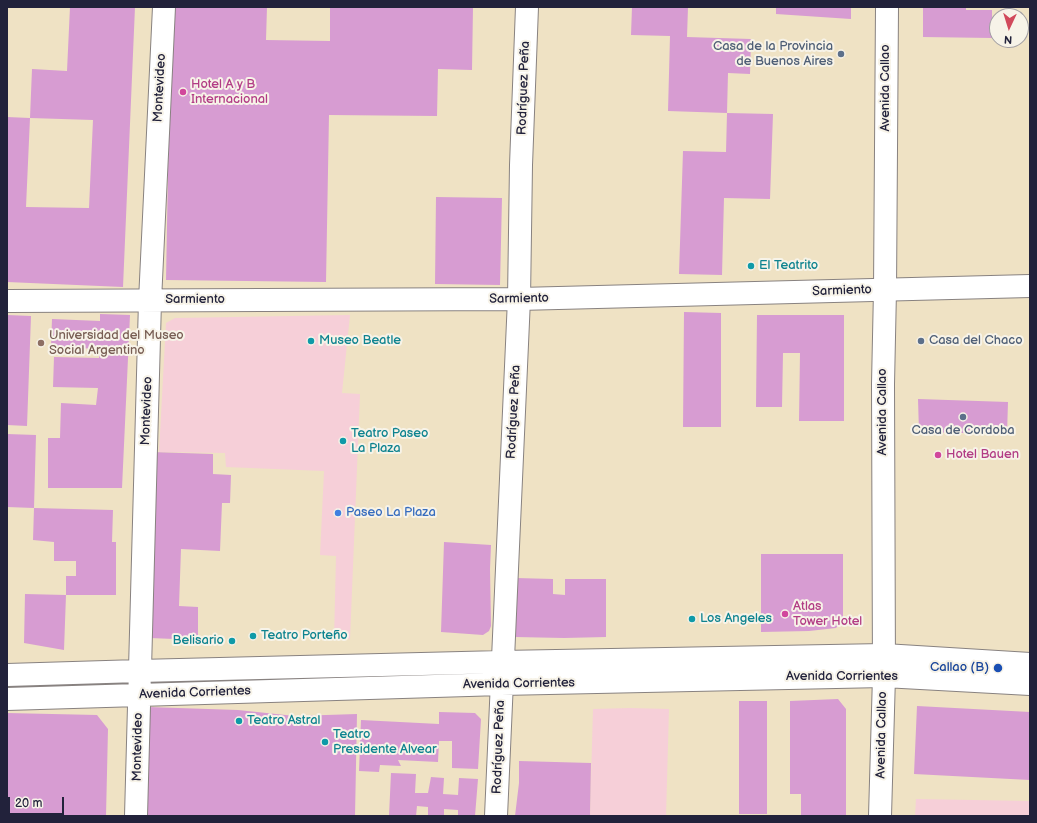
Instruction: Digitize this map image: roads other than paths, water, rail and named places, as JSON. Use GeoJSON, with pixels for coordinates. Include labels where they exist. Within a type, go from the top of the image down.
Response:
{"type":"FeatureCollection","features":[{"type":"Feature","properties":{"kind":"street","name":"Montevideo"},"geometry":{"type":"LineString","coordinates":[[136,816],[150,301],[164,7]]}},
{"type":"Feature","properties":{"kind":"street","name":"Rodríguez Peña"},"geometry":{"type":"LineString","coordinates":[[496,816],[518,299],[527,7]]}},
{"type":"Feature","properties":{"kind":"street","name":"Avenida Callao"},"geometry":{"type":"LineString","coordinates":[[880,816],[884,666],[883,384],[887,7]]}},
{"type":"Feature","properties":{"kind":"street","name":"Sarmiento"},"geometry":{"type":"LineString","coordinates":[[7,301],[518,299],[1030,286]]}},
{"type":"Feature","properties":{"kind":"street","name":"Avenida Corrientes"},"geometry":{"type":"LineString","coordinates":[[7,675],[502,662],[884,666],[1030,664]]}},
{"type":"Feature","properties":{"kind":"street","name":"Avenida Corrientes"},"geometry":{"type":"LineString","coordinates":[[7,699],[501,684],[884,666],[1030,684]]}},
{"type":"Feature","properties":{"kind":"place","name":"Casa de la Provincia de Buenos Aires"},"geometry":{"type":"Point","coordinates":[841,54]}},
{"type":"Feature","properties":{"kind":"place","name":"Hotel A y B Internacional"},"geometry":{"type":"Point","coordinates":[183,92]}},
{"type":"Feature","properties":{"kind":"place","name":"El Teatrito"},"geometry":{"type":"Point","coordinates":[751,266]}},
{"type":"Feature","properties":{"kind":"place","name":"Museo Beatle"},"geometry":{"type":"Point","coordinates":[311,341]}},
{"type":"Feature","properties":{"kind":"place","name":"Casa del Chaco"},"geometry":{"type":"Point","coordinates":[921,341]}},
{"type":"Feature","properties":{"kind":"place","name":"Universidad del Museo Social Argentino"},"geometry":{"type":"Point","coordinates":[41,343]}},
{"type":"Feature","properties":{"kind":"place","name":"Casa de Cordoba"},"geometry":{"type":"Point","coordinates":[963,417]}},
{"type":"Feature","properties":{"kind":"place","name":"Teatro Paseo La Plaza"},"geometry":{"type":"Point","coordinates":[343,441]}},
{"type":"Feature","properties":{"kind":"place","name":"Hotel Bauen"},"geometry":{"type":"Point","coordinates":[938,455]}},
{"type":"Feature","properties":{"kind":"place","name":"Paseo La Plaza"},"geometry":{"type":"Point","coordinates":[338,513]}},
{"type":"Feature","properties":{"kind":"place","name":"Atlas Tower Hotel"},"geometry":{"type":"Point","coordinates":[785,614]}},
{"type":"Feature","properties":{"kind":"place","name":"Los Angeles"},"geometry":{"type":"Point","coordinates":[692,619]}},
{"type":"Feature","properties":{"kind":"place","name":"Teatro Porteño"},"geometry":{"type":"Point","coordinates":[253,636]}},
{"type":"Feature","properties":{"kind":"place","name":"Belisario"},"geometry":{"type":"Point","coordinates":[232,641]}},
{"type":"Feature","properties":{"kind":"place","name":"Callao (B)"},"geometry":{"type":"Point","coordinates":[998,668]}},
{"type":"Feature","properties":{"kind":"place","name":"Teatro Astral"},"geometry":{"type":"Point","coordinates":[239,721]}},
{"type":"Feature","properties":{"kind":"place","name":"Teatro Presidente Alvear"},"geometry":{"type":"Point","coordinates":[325,742]}}]}
